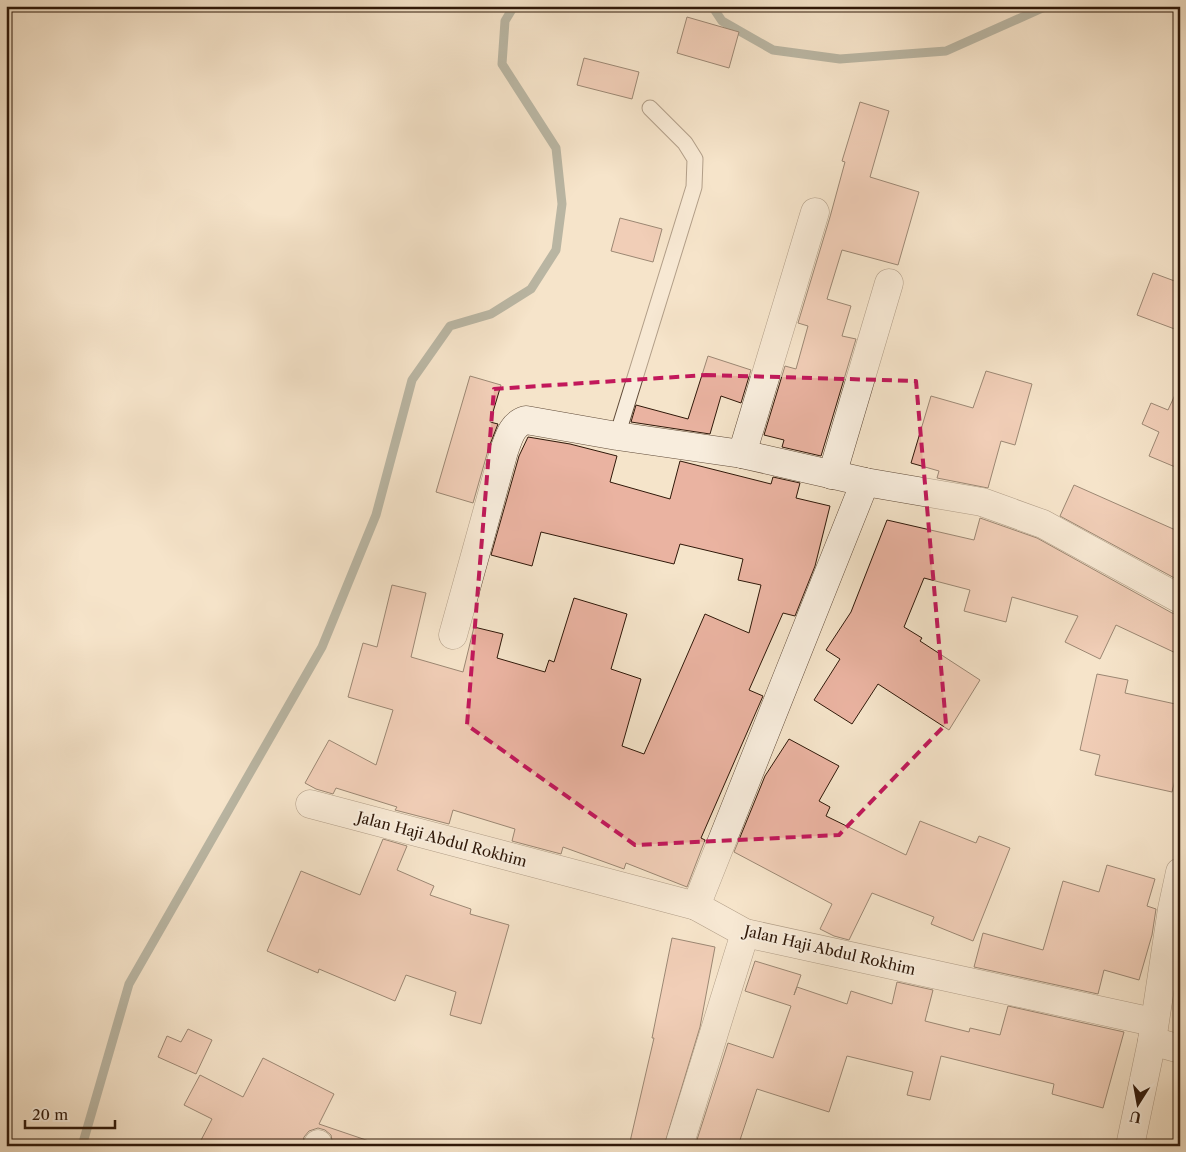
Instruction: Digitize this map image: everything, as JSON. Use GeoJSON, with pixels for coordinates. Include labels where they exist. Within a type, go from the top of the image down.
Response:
{"type":"FeatureCollection","features":[{"type":"Feature","properties":{"kind":"street"},"geometry":{"type":"LineString","coordinates":[[742,454],[815,212]]}},
{"type":"Feature","properties":{"kind":"street"},"geometry":{"type":"LineString","coordinates":[[832,474],[889,283]]}},
{"type":"Feature","properties":{"kind":"street"},"geometry":{"type":"LineString","coordinates":[[453,635],[504,451],[511,432],[518,422],[526,420],[542,421],[617,436],[742,454],[865,482],[982,502],[1043,524],[1180,600]]}},
{"type":"Feature","properties":{"kind":"street"},"geometry":{"type":"LineString","coordinates":[[696,906],[865,482]]}},
{"type":"Feature","properties":{"kind":"street","name":"Jalan Haji Abdul Rokhim"},"geometry":{"type":"LineString","coordinates":[[310,804],[696,906],[746,933],[1153,1031],[1180,1049]]}},
{"type":"Feature","properties":{"kind":"street"},"geometry":{"type":"LineString","coordinates":[[1130,1146],[1176,910],[1180,872]]}},
{"type":"Feature","properties":{"kind":"street"},"geometry":{"type":"LineString","coordinates":[[679,1146],[746,933]]}},
{"type":"Feature","properties":{"kind":"lane"},"geometry":{"type":"LineString","coordinates":[[617,436],[694,186],[695,159],[685,143],[650,108]]}},
{"type":"Feature","properties":{"kind":"highlighted area"},"geometry":{"type":"Polygon","coordinates":[[[706,375],[916,381],[946,724],[839,835],[635,845],[467,725],[494,389],[706,375]]]}},
{"type":"Feature","properties":{"kind":"building"},"geometry":{"type":"Polygon","coordinates":[[[687,17],[739,32],[729,68],[677,53],[687,17]]]}},
{"type":"Feature","properties":{"kind":"building"},"geometry":{"type":"Polygon","coordinates":[[[584,58],[639,72],[632,99],[577,85],[584,58]]]}},
{"type":"Feature","properties":{"kind":"building"},"geometry":{"type":"Polygon","coordinates":[[[860,102],[889,111],[870,177],[919,192],[898,265],[842,250],[827,299],[851,306],[842,336],[856,339],[821,456],[782,447],[784,440],[764,435],[785,366],[796,369],[808,326],[798,323],[830,217],[845,162],[842,161],[860,102]]]}},
{"type":"Feature","properties":{"kind":"building"},"geometry":{"type":"Polygon","coordinates":[[[620,218],[662,229],[653,262],[611,251],[620,218]]]}},
{"type":"Feature","properties":{"kind":"building"},"geometry":{"type":"Polygon","coordinates":[[[1153,273],[1180,283],[1180,331],[1137,315],[1153,273]]]}},
{"type":"Feature","properties":{"kind":"building"},"geometry":{"type":"Polygon","coordinates":[[[708,356],[751,370],[741,403],[721,396],[710,434],[631,422],[636,405],[688,419],[708,356]]]}},
{"type":"Feature","properties":{"kind":"building"},"geometry":{"type":"Polygon","coordinates":[[[986,371],[1032,384],[1015,445],[1001,441],[988,488],[937,478],[939,471],[911,463],[931,396],[973,408],[986,371]]]}},
{"type":"Feature","properties":{"kind":"building"},"geometry":{"type":"Polygon","coordinates":[[[470,376],[501,385],[490,422],[498,424],[489,447],[473,503],[436,492],[470,376]]]}},
{"type":"Feature","properties":{"kind":"building"},"geometry":{"type":"Polygon","coordinates":[[[1180,384],[1180,469],[1149,456],[1159,432],[1142,424],[1151,403],[1168,410],[1180,384]]]}},
{"type":"Feature","properties":{"kind":"building"},"geometry":{"type":"Polygon","coordinates":[[[528,437],[570,444],[617,456],[610,482],[670,499],[680,461],[771,484],[773,477],[800,483],[796,498],[830,506],[815,566],[795,616],[783,613],[749,690],[763,696],[701,838],[705,840],[687,887],[626,863],[624,869],[563,847],[561,854],[512,841],[515,829],[453,810],[449,824],[395,810],[397,807],[336,788],[333,794],[316,789],[305,783],[329,740],[376,765],[393,710],[348,697],[363,643],[377,647],[392,585],[426,593],[411,657],[463,672],[474,627],[503,634],[497,658],[545,672],[549,660],[554,662],[574,598],[627,614],[611,669],[641,679],[622,746],[644,754],[705,614],[749,633],[761,585],[738,580],[743,559],[680,544],[674,564],[541,532],[532,566],[491,555],[519,456],[528,437]]]}},
{"type":"Feature","properties":{"kind":"building"},"geometry":{"type":"Polygon","coordinates":[[[1074,485],[1180,532],[1180,581],[1060,516],[1074,485]]]}},
{"type":"Feature","properties":{"kind":"building"},"geometry":{"type":"Polygon","coordinates":[[[980,518],[1037,538],[1172,613],[1180,615],[1180,655],[1116,625],[1100,659],[1065,642],[1078,616],[1012,597],[1006,622],[964,611],[970,590],[924,578],[904,627],[922,638],[920,641],[980,680],[949,730],[878,684],[852,724],[814,700],[840,659],[826,650],[851,612],[887,520],[974,540],[980,518]]]}},
{"type":"Feature","properties":{"kind":"building"},"geometry":{"type":"Polygon","coordinates":[[[1097,674],[1128,680],[1125,693],[1180,705],[1180,760],[1172,792],[1095,775],[1100,755],[1080,750],[1097,674]]]}},
{"type":"Feature","properties":{"kind":"building"},"geometry":{"type":"Polygon","coordinates":[[[789,739],[839,766],[819,801],[830,807],[826,816],[906,855],[920,821],[976,843],[979,836],[1010,848],[973,941],[931,924],[934,917],[872,893],[849,940],[834,936],[820,929],[832,904],[734,852],[765,776],[789,739]]]}},
{"type":"Feature","properties":{"kind":"building"},"geometry":{"type":"Polygon","coordinates":[[[383,839],[407,846],[397,870],[434,886],[430,895],[471,909],[470,914],[509,925],[481,1024],[450,1015],[456,992],[406,975],[395,1001],[319,969],[318,973],[267,951],[301,871],[360,895],[383,839]]]}},
{"type":"Feature","properties":{"kind":"building"},"geometry":{"type":"Polygon","coordinates":[[[1107,865],[1155,879],[1147,906],[1156,909],[1152,935],[1139,980],[1104,970],[1098,994],[974,967],[983,933],[1043,950],[1063,881],[1099,892],[1107,865]]]}},
{"type":"Feature","properties":{"kind":"building"},"geometry":{"type":"Polygon","coordinates":[[[672,938],[715,947],[700,1027],[664,1146],[629,1146],[654,1038],[652,1038],[672,938]]]}},
{"type":"Feature","properties":{"kind":"building"},"geometry":{"type":"Polygon","coordinates":[[[755,961],[801,975],[794,995],[797,987],[847,1004],[851,991],[892,1004],[897,982],[933,990],[925,1021],[969,1032],[970,1028],[1000,1035],[1008,1006],[1124,1032],[1103,1108],[1052,1094],[1054,1084],[941,1056],[930,1100],[907,1095],[913,1072],[847,1056],[829,1112],[757,1089],[738,1146],[695,1146],[728,1043],[773,1058],[791,1006],[745,991],[755,961]]]}},
{"type":"Feature","properties":{"kind":"building"},"geometry":{"type":"Polygon","coordinates":[[[188,1029],[212,1040],[196,1074],[158,1057],[167,1036],[181,1042],[188,1029]]]}},
{"type":"Feature","properties":{"kind":"building"},"geometry":{"type":"Polygon","coordinates":[[[263,1058],[334,1094],[319,1124],[369,1141],[368,1146],[333,1146],[331,1135],[325,1130],[318,1128],[309,1131],[304,1137],[302,1146],[198,1146],[212,1119],[184,1105],[200,1075],[243,1097],[263,1058]]]}},
{"type":"Feature","properties":{"kind":"waterway"},"geometry":{"type":"LineString","coordinates":[[82,1146],[129,984],[322,647],[376,515],[412,380],[450,326],[491,314],[531,289],[556,250],[562,204],[556,148],[502,64],[505,21],[514,6]]}},
{"type":"Feature","properties":{"kind":"waterway"},"geometry":{"type":"LineString","coordinates":[[712,6],[722,21],[773,50],[840,59],[946,51],[1047,6]]}}]}
